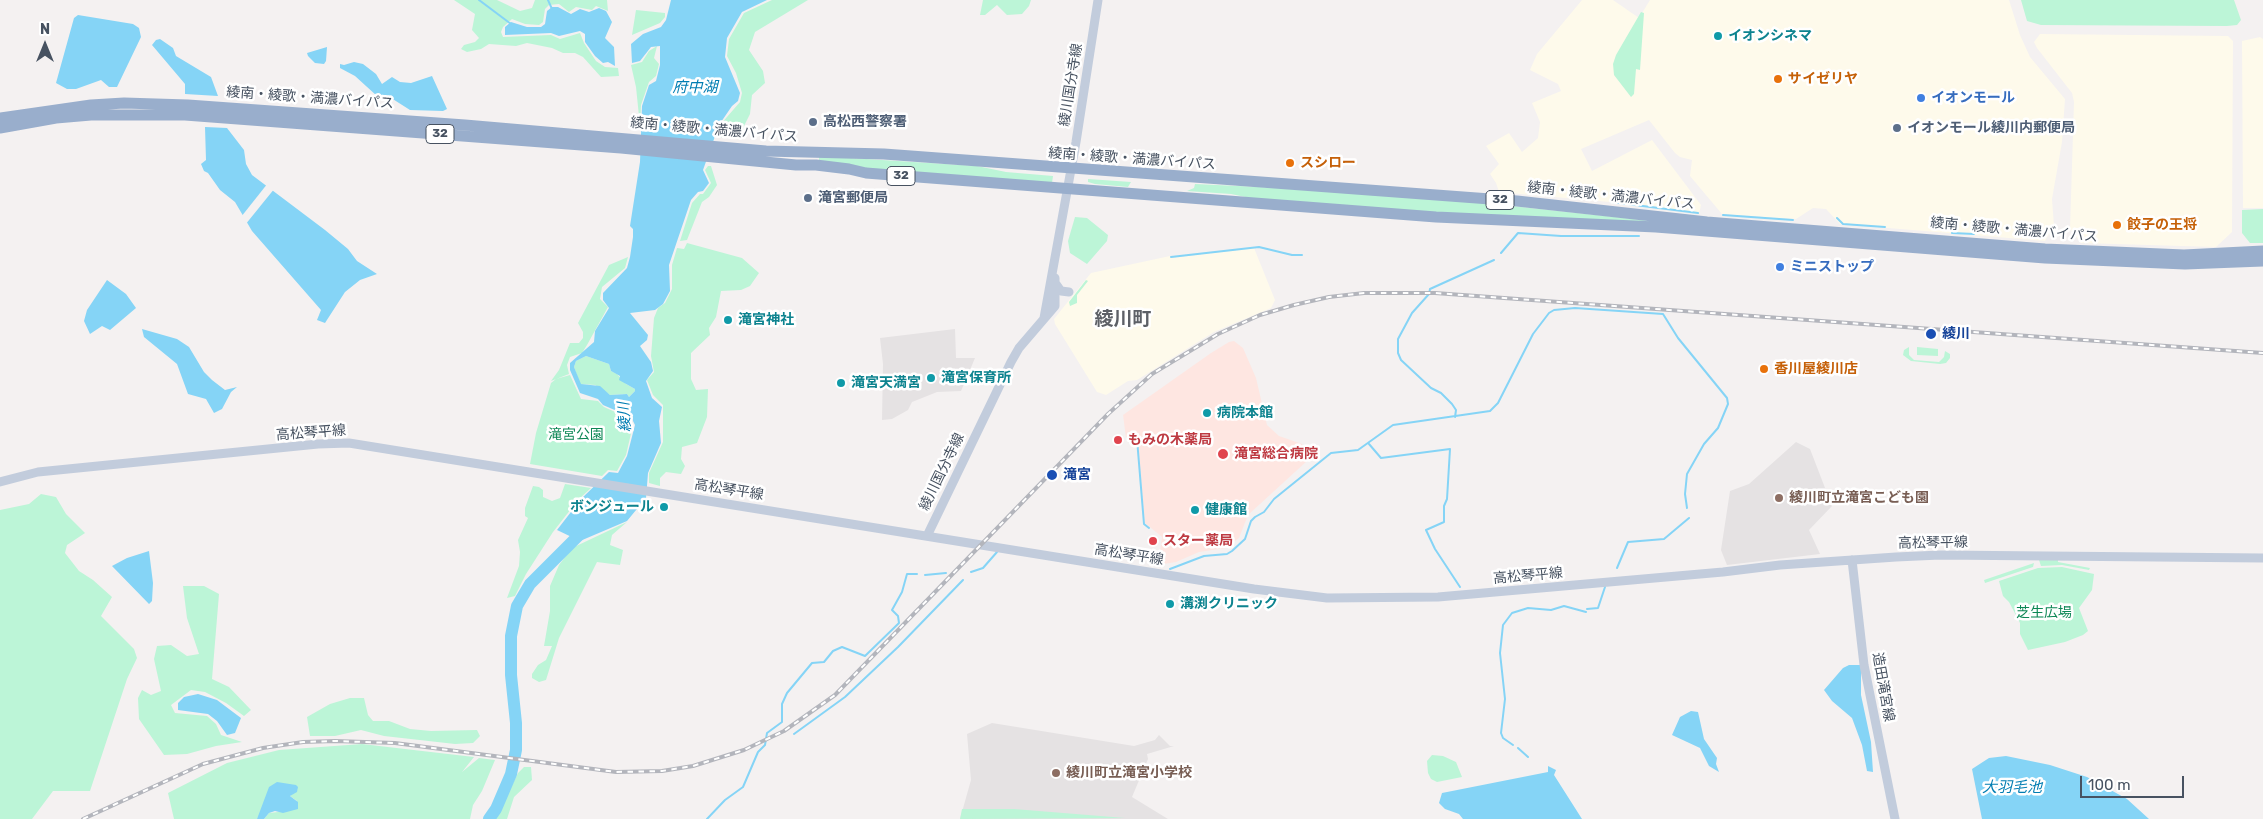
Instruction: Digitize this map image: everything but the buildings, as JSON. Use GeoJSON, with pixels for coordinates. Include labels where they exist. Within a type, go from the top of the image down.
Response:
{"type":"FeatureCollection","features":[{"type":"Feature","properties":{"kind":"highway","name":"綾南・綾歌・満濃バイパス"},"geometry":{"type":"LineString","coordinates":[[0,118],[99,104],[188,104],[736,152],[866,173],[1444,217],[1656,227],[2045,258],[2184,264],[2263,261]]}},
{"type":"Feature","properties":{"kind":"highway","name":"綾南・綾歌・満濃バイパス"},"geometry":{"type":"LineString","coordinates":[[0,128],[47,119],[91,115],[166,114],[622,143]]}},
{"type":"Feature","properties":{"kind":"highway","name":"綾南・綾歌・満濃バイパス"},"geometry":{"type":"LineString","coordinates":[[736,152],[884,154],[1071,170],[1508,200],[1707,222],[2045,249],[2184,255],[2263,251]]}},
{"type":"Feature","properties":{"kind":"main road","name":"綾川国分寺線"},"geometry":{"type":"LineString","coordinates":[[1044,318],[1056,262],[1098,0]]}},
{"type":"Feature","properties":{"kind":"main road","name":"綾川国分寺線"},"geometry":{"type":"LineString","coordinates":[[927,536],[1011,362],[1019,348],[1055,306],[1056,262]]}},
{"type":"Feature","properties":{"kind":"main road"},"geometry":{"type":"LineString","coordinates":[[1055,284],[1061,291],[1069,292]]}},
{"type":"Feature","properties":{"kind":"main road","name":"高松琴平線"},"geometry":{"type":"LineString","coordinates":[[0,482],[38,472],[335,443],[358,444],[1254,589],[1327,598],[1438,597],[1852,560],[1940,555],[2263,558]]}},
{"type":"Feature","properties":{"kind":"main road","name":"造田滝宮線"},"geometry":{"type":"LineString","coordinates":[[1852,560],[1864,665],[1895,819]]}},
{"type":"Feature","properties":{"kind":"shaded area"},"geometry":{"type":"Polygon","coordinates":[[[1582,0],[1613,0],[1639,18],[1650,0],[2009,0],[2020,35],[2030,57],[2065,99],[2062,142],[2052,199],[2054,226],[2045,241],[1840,224],[1826,209],[1813,208],[1796,219],[1722,214],[1690,176],[1692,160],[1680,157],[1675,153],[1649,120],[1581,149],[1592,171],[1652,140],[1701,205],[1699,214],[1654,206],[1499,192],[1490,174],[1499,164],[1486,146],[1509,133],[1522,152],[1538,138],[1540,122],[1532,103],[1561,91],[1558,84],[1530,70],[1537,54],[1582,0]]]}},
{"type":"Feature","properties":{"kind":"shaded area"},"geometry":{"type":"Polygon","coordinates":[[[2040,34],[2228,36],[2233,41],[2232,232],[2216,247],[2081,243],[2070,229],[2074,102],[2072,93],[2034,42],[2040,34]]]}},
{"type":"Feature","properties":{"kind":"shaded area"},"geometry":{"type":"Polygon","coordinates":[[[2260,37],[2263,39],[2263,208],[2243,208],[2242,41],[2260,37]]]}},
{"type":"Feature","properties":{"kind":"shaded area"},"geometry":{"type":"Polygon","coordinates":[[[1254,248],[1275,300],[1271,308],[1214,332],[1137,380],[1128,381],[1106,395],[1097,392],[1055,324],[1054,319],[1091,273],[1170,256],[1171,258],[1254,248]]]}},
{"type":"Feature","properties":{"kind":"shaded area"},"geometry":{"type":"Polygon","coordinates":[[[955,329],[956,358],[975,358],[961,391],[937,392],[912,402],[908,410],[892,419],[882,420],[883,364],[880,338],[955,329]]]}},
{"type":"Feature","properties":{"kind":"shaded area","name":"滝宮総合病院"},"geometry":{"type":"Polygon","coordinates":[[[1234,341],[1243,348],[1256,378],[1267,425],[1279,436],[1302,444],[1308,455],[1307,461],[1248,515],[1239,538],[1226,548],[1199,552],[1176,562],[1158,565],[1162,537],[1145,523],[1137,437],[1126,438],[1123,415],[1211,353],[1234,341]]]}},
{"type":"Feature","properties":{"kind":"shaded area","name":"綾川町立滝宮こども園"},"geometry":{"type":"Polygon","coordinates":[[[1796,442],[1810,449],[1832,506],[1809,530],[1820,554],[1727,565],[1721,550],[1730,491],[1749,484],[1796,442]]]}},
{"type":"Feature","properties":{"kind":"shaded area","name":"綾川町立滝宮小学校"},"geometry":{"type":"Polygon","coordinates":[[[992,723],[1134,746],[1155,740],[1159,735],[1170,746],[1174,746],[1147,754],[1148,759],[1132,797],[1168,819],[960,819],[971,780],[967,734],[992,723]]]}},
{"type":"Feature","properties":{"kind":"green space"},"geometry":{"type":"Polygon","coordinates":[[[454,0],[497,0],[520,11],[532,8],[535,0],[607,0],[608,11],[596,6],[592,10],[576,7],[569,12],[559,4],[549,5],[545,9],[543,22],[539,25],[525,24],[512,19],[503,27],[501,32],[503,37],[551,35],[560,39],[580,33],[596,61],[605,67],[618,68],[619,76],[601,77],[583,57],[575,53],[563,53],[552,48],[527,43],[516,46],[489,44],[481,49],[467,52],[461,49],[464,45],[475,42],[479,38],[472,30],[475,14],[454,0]]]}},
{"type":"Feature","properties":{"kind":"green space"},"geometry":{"type":"Polygon","coordinates":[[[772,0],[808,0],[755,32],[749,50],[763,71],[765,83],[752,95],[750,114],[738,138],[717,137],[720,125],[740,102],[742,93],[736,73],[727,56],[729,39],[744,13],[772,0]]]}},
{"type":"Feature","properties":{"kind":"green space"},"geometry":{"type":"Polygon","coordinates":[[[983,0],[1031,0],[1029,6],[1022,14],[1007,15],[997,5],[985,15],[980,15],[983,0]]]}},
{"type":"Feature","properties":{"kind":"green space"},"geometry":{"type":"Polygon","coordinates":[[[2021,0],[2234,0],[2241,20],[2237,25],[2227,26],[2041,25],[2027,21],[2021,0]]]}},
{"type":"Feature","properties":{"kind":"green space"},"geometry":{"type":"Polygon","coordinates":[[[636,10],[665,13],[665,17],[660,23],[632,35],[636,10]]]}},
{"type":"Feature","properties":{"kind":"green space"},"geometry":{"type":"Polygon","coordinates":[[[1641,12],[1644,13],[1640,70],[1636,69],[1634,94],[1631,97],[1614,75],[1613,64],[1616,55],[1641,12]]]}},
{"type":"Feature","properties":{"kind":"green space"},"geometry":{"type":"Polygon","coordinates":[[[657,46],[654,58],[659,64],[656,76],[649,82],[641,105],[640,126],[636,87],[631,65],[642,62],[649,51],[657,46]]]}},
{"type":"Feature","properties":{"kind":"green space"},"geometry":{"type":"Polygon","coordinates":[[[819,156],[977,166],[1006,172],[1053,176],[1052,183],[857,169],[819,160],[819,156]]]}},
{"type":"Feature","properties":{"kind":"green space"},"geometry":{"type":"Polygon","coordinates":[[[708,166],[711,166],[717,185],[709,197],[702,202],[687,240],[680,241],[692,203],[700,194],[703,194],[711,183],[705,170],[708,166]]]}},
{"type":"Feature","properties":{"kind":"green space"},"geometry":{"type":"Polygon","coordinates":[[[1088,179],[1131,182],[1128,187],[1095,184],[1088,182],[1088,179]]]}},
{"type":"Feature","properties":{"kind":"green space"},"geometry":{"type":"Polygon","coordinates":[[[1195,184],[1324,190],[1493,204],[1727,229],[1492,217],[1260,200],[1231,194],[1187,191],[1194,188],[1195,184]]]}},
{"type":"Feature","properties":{"kind":"green space"},"geometry":{"type":"Polygon","coordinates":[[[2263,209],[2263,243],[2250,243],[2242,233],[2242,210],[2263,209]]]}},
{"type":"Feature","properties":{"kind":"green space"},"geometry":{"type":"Polygon","coordinates":[[[1075,217],[1087,218],[1108,235],[1107,241],[1087,264],[1070,253],[1068,241],[1075,217]]]}},
{"type":"Feature","properties":{"kind":"green space"},"geometry":{"type":"Polygon","coordinates":[[[687,243],[742,258],[759,273],[750,286],[741,290],[721,291],[716,317],[709,328],[710,335],[691,353],[691,379],[696,390],[708,389],[707,417],[697,443],[682,447],[681,459],[685,466],[681,474],[666,472],[660,478],[660,486],[649,483],[649,473],[663,442],[663,405],[653,395],[647,380],[654,372],[651,356],[654,318],[658,308],[665,303],[672,289],[672,265],[677,248],[684,249],[687,243]]]}},
{"type":"Feature","properties":{"kind":"green space"},"geometry":{"type":"Polygon","coordinates":[[[628,257],[625,268],[602,287],[600,299],[608,307],[582,353],[570,357],[567,365],[569,374],[551,381],[559,370],[570,343],[579,343],[583,338],[583,332],[578,323],[609,265],[628,257]]]}},
{"type":"Feature","properties":{"kind":"green space"},"geometry":{"type":"Polygon","coordinates":[[[1086,280],[1088,281],[1077,295],[1077,303],[1070,306],[1069,302],[1086,280]]]}},
{"type":"Feature","properties":{"kind":"green space"},"geometry":{"type":"Polygon","coordinates":[[[1909,347],[1909,355],[1914,360],[1939,362],[1944,357],[1945,351],[1950,354],[1950,358],[1946,363],[1940,364],[1911,361],[1903,355],[1904,350],[1909,347]]]}},
{"type":"Feature","properties":{"kind":"green space"},"geometry":{"type":"Polygon","coordinates":[[[1917,347],[1938,349],[1938,356],[1917,355],[1917,347]]]}},
{"type":"Feature","properties":{"kind":"green space"},"geometry":{"type":"Polygon","coordinates":[[[586,356],[609,364],[611,371],[635,389],[635,391],[629,397],[627,394],[610,395],[595,385],[580,384],[574,367],[576,361],[586,356]]]}},
{"type":"Feature","properties":{"kind":"green space","name":"滝宮公園"},"geometry":{"type":"Polygon","coordinates":[[[570,375],[581,399],[598,401],[604,407],[631,419],[633,425],[626,455],[617,471],[608,470],[602,476],[530,464],[536,433],[551,383],[556,379],[570,375]]]}},
{"type":"Feature","properties":{"kind":"green space"},"geometry":{"type":"Polygon","coordinates":[[[565,484],[591,488],[578,500],[553,532],[526,574],[515,596],[507,598],[519,566],[520,552],[518,540],[528,518],[525,516],[525,508],[533,486],[543,490],[543,497],[552,501],[560,498],[565,484]]]}},
{"type":"Feature","properties":{"kind":"green space"},"geometry":{"type":"Polygon","coordinates":[[[41,494],[56,497],[66,514],[85,533],[67,545],[65,553],[79,571],[93,580],[112,597],[101,616],[134,649],[137,658],[127,679],[90,791],[53,791],[32,819],[0,819],[0,510],[29,504],[41,494]]]}},
{"type":"Feature","properties":{"kind":"green space"},"geometry":{"type":"Polygon","coordinates":[[[627,522],[612,535],[610,545],[623,550],[620,565],[597,562],[559,638],[546,680],[539,682],[532,678],[532,674],[538,665],[546,660],[552,646],[544,646],[550,611],[550,586],[559,565],[572,548],[627,522]]]}},
{"type":"Feature","properties":{"kind":"green space"},"geometry":{"type":"Polygon","coordinates":[[[2039,560],[2058,560],[2058,562],[2090,568],[2089,570],[2062,565],[2041,566],[2039,560]]]}},
{"type":"Feature","properties":{"kind":"green space"},"geometry":{"type":"Polygon","coordinates":[[[2034,563],[2033,567],[1985,583],[1984,580],[2034,563]]]}},
{"type":"Feature","properties":{"kind":"green space","name":"芝生広場"},"geometry":{"type":"Polygon","coordinates":[[[2062,567],[2094,574],[2092,590],[2079,608],[2088,631],[2065,642],[2028,650],[2020,634],[2020,623],[2009,602],[2003,596],[1999,581],[2038,568],[2062,567]]]}},
{"type":"Feature","properties":{"kind":"green space"},"geometry":{"type":"Polygon","coordinates":[[[183,586],[204,586],[219,594],[212,679],[229,687],[251,710],[244,716],[226,703],[205,692],[191,690],[171,705],[175,713],[207,716],[216,724],[221,735],[242,742],[216,746],[187,754],[164,755],[139,719],[138,698],[142,690],[151,695],[161,691],[154,659],[157,646],[171,645],[187,656],[199,654],[187,618],[183,586]]]}},
{"type":"Feature","properties":{"kind":"green space"},"geometry":{"type":"Polygon","coordinates":[[[350,698],[364,698],[368,715],[373,721],[389,721],[410,729],[431,731],[477,730],[480,736],[473,743],[455,744],[384,736],[361,730],[335,736],[310,736],[307,717],[330,704],[350,698]]]}},
{"type":"Feature","properties":{"kind":"green space"},"geometry":{"type":"Polygon","coordinates":[[[362,744],[474,757],[462,772],[479,758],[495,760],[482,791],[473,805],[470,819],[264,819],[269,813],[287,811],[297,801],[290,796],[298,789],[257,819],[174,819],[168,793],[227,763],[279,750],[362,744]]]}},
{"type":"Feature","properties":{"kind":"green space"},"geometry":{"type":"Polygon","coordinates":[[[1432,755],[1443,756],[1456,762],[1462,777],[1437,782],[1431,779],[1428,773],[1427,761],[1432,755]]]}},
{"type":"Feature","properties":{"kind":"green space"},"geometry":{"type":"Polygon","coordinates":[[[524,767],[531,767],[532,780],[514,797],[507,819],[495,819],[518,773],[524,767]]]}},
{"type":"Feature","properties":{"kind":"green space"},"geometry":{"type":"Polygon","coordinates":[[[962,809],[1014,809],[1125,818],[960,819],[962,809]]]}},
{"type":"Feature","properties":{"kind":"water","name":"府中湖"},"geometry":{"type":"Polygon","coordinates":[[[671,0],[767,0],[742,12],[727,38],[725,57],[740,93],[738,101],[732,106],[719,125],[703,170],[709,183],[703,191],[698,192],[691,200],[669,265],[670,291],[663,304],[655,310],[630,313],[648,335],[647,340],[640,346],[651,362],[653,371],[646,381],[652,398],[662,407],[659,421],[661,443],[648,473],[646,498],[627,521],[580,541],[557,530],[581,499],[609,472],[618,473],[627,456],[635,425],[631,417],[603,405],[598,399],[580,393],[570,370],[570,363],[594,342],[595,331],[609,308],[603,300],[603,293],[627,268],[633,237],[633,229],[630,226],[640,162],[642,106],[649,85],[656,81],[660,65],[660,46],[651,47],[640,61],[632,63],[631,44],[643,34],[661,27],[666,20],[671,0]],[[586,356],[576,361],[574,367],[581,384],[600,386],[610,395],[627,394],[629,397],[635,389],[619,380],[620,376],[611,371],[609,364],[586,356]]]}},
{"type":"Feature","properties":{"kind":"water"},"geometry":{"type":"Polygon","coordinates":[[[552,7],[558,7],[571,14],[580,9],[589,12],[599,8],[606,11],[612,22],[605,38],[614,47],[615,66],[608,62],[603,63],[595,56],[585,42],[585,34],[580,31],[559,36],[551,33],[505,35],[505,27],[511,22],[527,27],[541,27],[545,24],[547,11],[552,7]]]}},
{"type":"Feature","properties":{"kind":"water"},"geometry":{"type":"Polygon","coordinates":[[[78,15],[133,24],[139,28],[141,37],[117,87],[109,87],[101,80],[76,89],[67,89],[56,83],[74,18],[78,15]]]}},
{"type":"Feature","properties":{"kind":"water"},"geometry":{"type":"Polygon","coordinates":[[[160,39],[173,48],[176,56],[211,77],[218,96],[185,94],[185,84],[152,45],[156,40],[160,39]]]}},
{"type":"Feature","properties":{"kind":"water"},"geometry":{"type":"Polygon","coordinates":[[[327,47],[324,64],[315,63],[308,56],[307,53],[327,47]]]}},
{"type":"Feature","properties":{"kind":"water"},"geometry":{"type":"Polygon","coordinates":[[[354,62],[363,64],[376,74],[382,84],[392,77],[400,82],[411,83],[432,76],[447,109],[443,111],[410,110],[388,96],[377,96],[355,76],[340,68],[340,64],[344,65],[354,62]]]}},
{"type":"Feature","properties":{"kind":"water"},"geometry":{"type":"Polygon","coordinates":[[[205,127],[227,128],[244,150],[246,164],[252,175],[325,230],[348,249],[357,261],[377,274],[360,280],[345,292],[325,323],[317,320],[321,310],[252,231],[235,202],[220,190],[208,173],[204,171],[201,164],[206,160],[205,127]]]}},
{"type":"Feature","properties":{"kind":"water"},"geometry":{"type":"Polygon","coordinates":[[[107,280],[126,294],[136,308],[110,330],[102,326],[90,334],[84,321],[87,310],[107,280]]]}},
{"type":"Feature","properties":{"kind":"water"},"geometry":{"type":"Polygon","coordinates":[[[142,329],[177,339],[189,347],[204,372],[212,380],[225,390],[237,387],[231,392],[222,409],[214,413],[206,399],[188,394],[177,364],[144,337],[142,329]]]}},
{"type":"Feature","properties":{"kind":"water"},"geometry":{"type":"Polygon","coordinates":[[[149,551],[153,583],[152,601],[149,604],[112,566],[127,558],[149,551]]]}},
{"type":"Feature","properties":{"kind":"water"},"geometry":{"type":"Polygon","coordinates":[[[1849,665],[1861,665],[1861,695],[1871,742],[1873,772],[1867,771],[1862,745],[1852,718],[1832,701],[1824,690],[1843,668],[1849,665]]]}},
{"type":"Feature","properties":{"kind":"water"},"geometry":{"type":"Polygon","coordinates":[[[198,694],[217,700],[241,718],[235,733],[227,735],[217,721],[208,714],[178,710],[178,703],[184,697],[198,694]]]}},
{"type":"Feature","properties":{"kind":"water"},"geometry":{"type":"Polygon","coordinates":[[[1691,711],[1698,712],[1704,739],[1717,758],[1716,764],[1719,772],[1709,766],[1700,748],[1672,735],[1680,717],[1691,711]]]}},
{"type":"Feature","properties":{"kind":"water","name":"大羽毛池"},"geometry":{"type":"Polygon","coordinates":[[[2006,756],[2050,765],[2087,777],[2127,799],[2149,819],[1982,819],[1972,769],[1989,758],[2006,756]]]}},
{"type":"Feature","properties":{"kind":"water"},"geometry":{"type":"Polygon","coordinates":[[[1548,766],[1556,770],[1554,775],[1582,819],[1463,819],[1459,814],[1445,809],[1439,803],[1442,793],[1548,772],[1548,766]]]}},
{"type":"Feature","properties":{"kind":"water"},"geometry":{"type":"Polygon","coordinates":[[[277,782],[298,787],[297,792],[290,796],[298,802],[298,809],[283,813],[275,811],[269,813],[264,819],[257,819],[269,787],[277,782]]]}},
{"type":"Feature","properties":{"kind":"pier"},"geometry":{"type":"Polygon","coordinates":[[[268,183],[275,188],[245,225],[241,217],[268,183]]]}},
{"type":"Feature","properties":{"kind":"waterway"},"geometry":{"type":"LineString","coordinates":[[479,0],[511,24]]}},
{"type":"Feature","properties":{"kind":"waterway"},"geometry":{"type":"LineString","coordinates":[[548,0],[552,9]]}},
{"type":"Feature","properties":{"kind":"waterway"},"geometry":{"type":"LineString","coordinates":[[1611,202],[1698,213]]}},
{"type":"Feature","properties":{"kind":"waterway"},"geometry":{"type":"LineString","coordinates":[[1723,215],[1793,220]]}},
{"type":"Feature","properties":{"kind":"waterway"},"geometry":{"type":"LineString","coordinates":[[1837,218],[1843,224],[1885,227]]}},
{"type":"Feature","properties":{"kind":"waterway"},"geometry":{"type":"LineString","coordinates":[[1501,253],[1518,233],[1561,236],[1639,236]]}},
{"type":"Feature","properties":{"kind":"waterway"},"geometry":{"type":"LineString","coordinates":[[1952,233],[1974,234]]}},
{"type":"Feature","properties":{"kind":"waterway"},"geometry":{"type":"LineString","coordinates":[[1171,257],[1259,247],[1292,255],[1302,255]]}},
{"type":"Feature","properties":{"kind":"waterway"},"geometry":{"type":"LineString","coordinates":[[1455,417],[1456,410],[1452,404],[1441,393],[1431,388],[1401,360],[1398,353],[1398,339],[1412,313],[1429,294],[1430,289],[1494,260]]}},
{"type":"Feature","properties":{"kind":"waterway"},"geometry":{"type":"LineString","coordinates":[[1170,569],[1204,556],[1227,554],[1232,551],[1245,539],[1251,521],[1255,517],[1264,512],[1274,499],[1331,453],[1358,450],[1393,425],[1490,411],[1498,403],[1533,334],[1549,313],[1554,310],[1575,308],[1663,314],[1678,338],[1727,398],[1728,404],[1718,428],[1704,444],[1687,474],[1685,494],[1687,508]]}},
{"type":"Feature","properties":{"kind":"waterway"},"geometry":{"type":"LineString","coordinates":[[1137,439],[1144,524],[1149,528]]}},
{"type":"Feature","properties":{"kind":"waterway"},"geometry":{"type":"LineString","coordinates":[[1369,444],[1381,458],[1450,449],[1444,522],[1426,530],[1435,549],[1460,587]]}},
{"type":"Feature","properties":{"kind":"waterway"},"geometry":{"type":"LineString","coordinates":[[1617,568],[1628,542],[1664,539],[1689,518]]}},
{"type":"Feature","properties":{"kind":"waterway","name":"綾川"},"geometry":{"type":"LineString","coordinates":[[489,819],[496,809],[511,774],[516,750],[516,723],[511,675],[511,636],[517,606],[530,584],[586,528]]}},
{"type":"Feature","properties":{"kind":"waterway"},"geometry":{"type":"LineString","coordinates":[[971,572],[983,568],[997,552]]}},
{"type":"Feature","properties":{"kind":"waterway"},"geometry":{"type":"LineString","coordinates":[[925,575],[946,573]]}},
{"type":"Feature","properties":{"kind":"waterway"},"geometry":{"type":"LineString","coordinates":[[707,819],[725,800],[743,787],[758,752],[765,745],[767,733],[782,722],[782,704],[787,693],[812,663],[824,662],[833,651],[842,647],[865,656],[899,623],[898,616],[892,610],[902,592],[907,574],[917,574]]}},
{"type":"Feature","properties":{"kind":"waterway"},"geometry":{"type":"LineString","coordinates":[[794,734],[845,697],[898,647],[963,580]]}},
{"type":"Feature","properties":{"kind":"waterway"},"geometry":{"type":"LineString","coordinates":[[1587,609],[1598,608],[1605,587]]}},
{"type":"Feature","properties":{"kind":"waterway"},"geometry":{"type":"LineString","coordinates":[[1513,745],[1503,738],[1501,733],[1505,699],[1500,653],[1503,625],[1512,613],[1528,608],[1551,610],[1564,606],[1586,612]]}},
{"type":"Feature","properties":{"kind":"waterway"},"geometry":{"type":"LineString","coordinates":[[1518,748],[1528,757]]}},
{"type":"Feature","properties":{"kind":"railway"},"geometry":{"type":"LineString","coordinates":[[83,819],[203,764],[263,748],[303,742],[395,743],[616,772],[662,771],[693,766],[744,750],[784,731],[835,695],[1108,414],[1152,374],[1218,334],[1260,315],[1329,297],[1364,293],[1435,293],[2263,353]]}},
{"type":"Feature","properties":{"kind":"place","name":"イオンシネマ"},"geometry":{"type":"Point","coordinates":[1718,36]}},
{"type":"Feature","properties":{"kind":"place","name":"サイゼリヤ"},"geometry":{"type":"Point","coordinates":[1778,79]}},
{"type":"Feature","properties":{"kind":"place","name":"イオンモール"},"geometry":{"type":"Point","coordinates":[1921,98]}},
{"type":"Feature","properties":{"kind":"place","name":"高松西警察署"},"geometry":{"type":"Point","coordinates":[813,122]}},
{"type":"Feature","properties":{"kind":"place","name":"イオンモール綾川内郵便局"},"geometry":{"type":"Point","coordinates":[1897,128]}},
{"type":"Feature","properties":{"kind":"place","name":"スシロー"},"geometry":{"type":"Point","coordinates":[1290,163]}},
{"type":"Feature","properties":{"kind":"place","name":"滝宮郵便局"},"geometry":{"type":"Point","coordinates":[808,198]}},
{"type":"Feature","properties":{"kind":"place","name":"餃子の王将"},"geometry":{"type":"Point","coordinates":[2117,225]}},
{"type":"Feature","properties":{"kind":"place","name":"ミニストップ"},"geometry":{"type":"Point","coordinates":[1780,267]}},
{"type":"Feature","properties":{"kind":"place","name":"滝宮神社"},"geometry":{"type":"Point","coordinates":[728,320]}},
{"type":"Feature","properties":{"kind":"place","name":"綾川"},"geometry":{"type":"Point","coordinates":[1931,334]}},
{"type":"Feature","properties":{"kind":"place","name":"香川屋綾川店"},"geometry":{"type":"Point","coordinates":[1764,369]}},
{"type":"Feature","properties":{"kind":"place","name":"滝宮保育所"},"geometry":{"type":"Point","coordinates":[931,378]}},
{"type":"Feature","properties":{"kind":"place","name":"滝宮天満宮"},"geometry":{"type":"Point","coordinates":[841,383]}},
{"type":"Feature","properties":{"kind":"place","name":"病院本館"},"geometry":{"type":"Point","coordinates":[1207,413]}},
{"type":"Feature","properties":{"kind":"place","name":"もみの木薬局"},"geometry":{"type":"Point","coordinates":[1118,440]}},
{"type":"Feature","properties":{"kind":"place","name":"滝宮総合病院"},"geometry":{"type":"Point","coordinates":[1223,454]}},
{"type":"Feature","properties":{"kind":"place","name":"滝宮"},"geometry":{"type":"Point","coordinates":[1052,475]}},
{"type":"Feature","properties":{"kind":"place","name":"綾川町立滝宮こども園"},"geometry":{"type":"Point","coordinates":[1779,498]}},
{"type":"Feature","properties":{"kind":"place","name":"ボンジュール"},"geometry":{"type":"Point","coordinates":[664,507]}},
{"type":"Feature","properties":{"kind":"place","name":"健康館"},"geometry":{"type":"Point","coordinates":[1195,510]}},
{"type":"Feature","properties":{"kind":"place","name":"スター薬局"},"geometry":{"type":"Point","coordinates":[1153,541]}},
{"type":"Feature","properties":{"kind":"place","name":"溝渕クリニック"},"geometry":{"type":"Point","coordinates":[1170,604]}},
{"type":"Feature","properties":{"kind":"place","name":"綾川町立滝宮小学校"},"geometry":{"type":"Point","coordinates":[1056,773]}},
{"type":"Feature","properties":{"kind":"district","name":"綾川町"},"geometry":{"type":"Point","coordinates":[1123,320]}}]}
